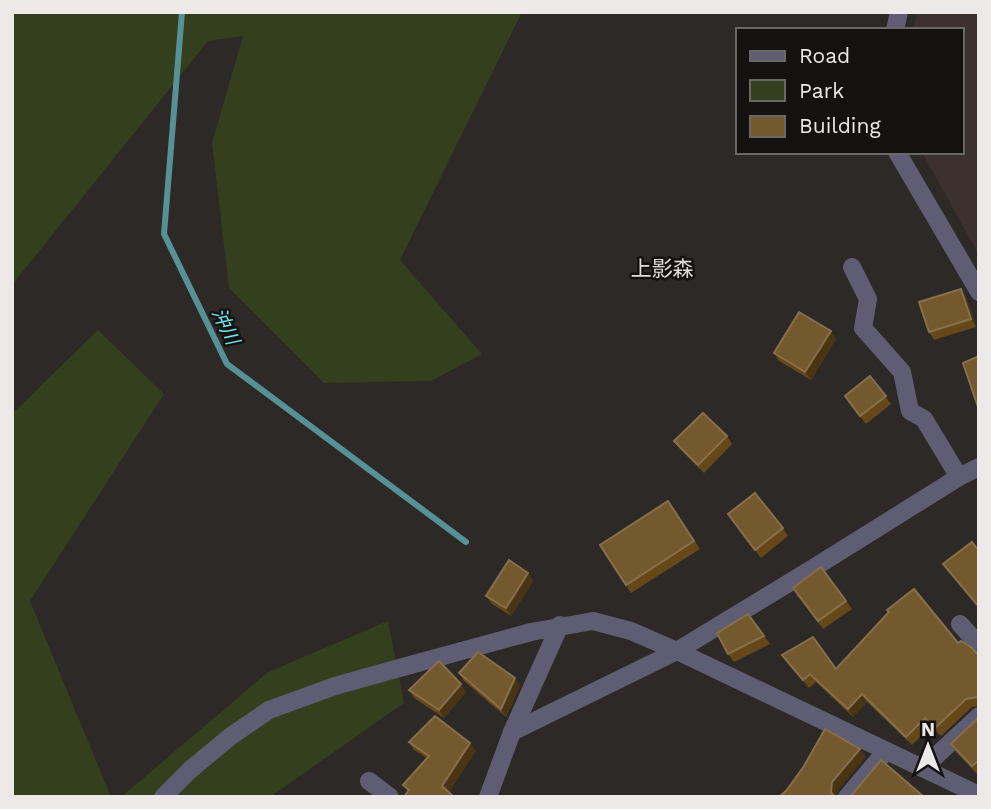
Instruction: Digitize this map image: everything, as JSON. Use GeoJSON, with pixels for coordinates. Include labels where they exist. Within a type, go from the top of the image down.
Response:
{"type":"FeatureCollection","features":[{"type":"Feature","properties":{"kind":"street"},"geometry":{"type":"LineString","coordinates":[[898,154],[979,292]]}},
{"type":"Feature","properties":{"kind":"street"},"geometry":{"type":"LineString","coordinates":[[852,267],[867,299],[863,328],[902,372],[910,411],[924,419],[959,477]]}},
{"type":"Feature","properties":{"kind":"street"},"geometry":{"type":"LineString","coordinates":[[512,732],[677,651],[979,467]]}},
{"type":"Feature","properties":{"kind":"street"},"geometry":{"type":"LineString","coordinates":[[163,797],[211,753],[269,710],[403,667],[560,625],[593,621],[631,631],[677,651],[979,795]]}},
{"type":"Feature","properties":{"kind":"street"},"geometry":{"type":"LineString","coordinates":[[960,624],[979,645]]}},
{"type":"Feature","properties":{"kind":"street"},"geometry":{"type":"LineString","coordinates":[[488,797],[512,732],[560,625]]}},
{"type":"Feature","properties":{"kind":"street"},"geometry":{"type":"LineString","coordinates":[[923,768],[979,716]]}},
{"type":"Feature","properties":{"kind":"street"},"geometry":{"type":"LineString","coordinates":[[847,797],[886,751]]}},
{"type":"Feature","properties":{"kind":"street"},"geometry":{"type":"LineString","coordinates":[[369,781],[390,797]]}},
{"type":"Feature","properties":{"kind":"shaded area"},"geometry":{"type":"Polygon","coordinates":[[[917,12],[979,12],[979,255],[923,154],[963,154],[963,28],[914,28],[917,12]]]}},
{"type":"Feature","properties":{"kind":"green space"},"geometry":{"type":"Polygon","coordinates":[[[12,12],[522,12],[400,260],[482,354],[431,381],[324,383],[229,288],[212,143],[243,36],[208,41],[12,285],[12,12]]]}},
{"type":"Feature","properties":{"kind":"green space"},"geometry":{"type":"Polygon","coordinates":[[[98,330],[164,394],[30,601],[111,797],[12,797],[12,414],[98,330]]]}},
{"type":"Feature","properties":{"kind":"green space"},"geometry":{"type":"Polygon","coordinates":[[[388,621],[404,703],[270,797],[121,797],[268,672],[388,621]]]}},
{"type":"Feature","properties":{"kind":"building"},"geometry":{"type":"Polygon","coordinates":[[[961,289],[971,319],[929,332],[919,302],[961,289]]]}},
{"type":"Feature","properties":{"kind":"building"},"geometry":{"type":"Polygon","coordinates":[[[799,312],[831,331],[805,372],[774,353],[799,312]]]}},
{"type":"Feature","properties":{"kind":"building"},"geometry":{"type":"Polygon","coordinates":[[[979,356],[979,410],[963,363],[979,356]]]}},
{"type":"Feature","properties":{"kind":"building"},"geometry":{"type":"Polygon","coordinates":[[[870,376],[886,396],[860,416],[845,396],[870,376]]]}},
{"type":"Feature","properties":{"kind":"building"},"geometry":{"type":"Polygon","coordinates":[[[703,413],[727,436],[698,465],[674,441],[703,413]]]}},
{"type":"Feature","properties":{"kind":"building"},"geometry":{"type":"Polygon","coordinates":[[[755,493],[783,528],[755,550],[728,514],[755,493]]]}},
{"type":"Feature","properties":{"kind":"building"},"geometry":{"type":"Polygon","coordinates":[[[668,501],[694,541],[626,585],[600,545],[668,501]]]}},
{"type":"Feature","properties":{"kind":"building"},"geometry":{"type":"Polygon","coordinates":[[[972,542],[979,551],[979,607],[943,564],[972,542]]]}},
{"type":"Feature","properties":{"kind":"building"},"geometry":{"type":"Polygon","coordinates":[[[509,560],[528,573],[506,608],[486,596],[509,560]]]}},
{"type":"Feature","properties":{"kind":"building"},"geometry":{"type":"Polygon","coordinates":[[[821,567],[846,601],[818,621],[793,588],[821,567]]]}},
{"type":"Feature","properties":{"kind":"building"},"geometry":{"type":"Polygon","coordinates":[[[914,589],[958,643],[961,641],[979,656],[979,699],[966,699],[935,728],[925,718],[906,737],[862,694],[848,709],[810,674],[803,680],[782,655],[813,637],[836,669],[889,612],[887,610],[914,589]]]}},
{"type":"Feature","properties":{"kind":"building"},"geometry":{"type":"Polygon","coordinates":[[[748,614],[764,636],[728,654],[717,633],[748,614]]]}},
{"type":"Feature","properties":{"kind":"building"},"geometry":{"type":"Polygon","coordinates":[[[478,652],[515,678],[501,709],[459,673],[478,652]]]}},
{"type":"Feature","properties":{"kind":"building"},"geometry":{"type":"Polygon","coordinates":[[[439,661],[461,684],[439,710],[409,690],[439,661]]]}},
{"type":"Feature","properties":{"kind":"building"},"geometry":{"type":"Polygon","coordinates":[[[435,716],[470,743],[442,786],[454,797],[404,797],[409,790],[403,785],[429,756],[409,742],[435,716]]]}},
{"type":"Feature","properties":{"kind":"building"},"geometry":{"type":"Polygon","coordinates":[[[979,717],[979,760],[972,766],[951,744],[979,717]]]}},
{"type":"Feature","properties":{"kind":"building"},"geometry":{"type":"Polygon","coordinates":[[[825,729],[860,749],[832,782],[831,792],[834,797],[779,797],[804,766],[825,729]]]}},
{"type":"Feature","properties":{"kind":"building"},"geometry":{"type":"Polygon","coordinates":[[[881,760],[924,797],[850,797],[881,760]]]}},
{"type":"Feature","properties":{"kind":"waterway","name":"沖川"},"geometry":{"type":"LineString","coordinates":[[182,12],[164,234],[227,364],[466,542]]}},
{"type":"Feature","properties":{"kind":"district","name":"上影森"},"geometry":{"type":"Point","coordinates":[662,269]}}]}
